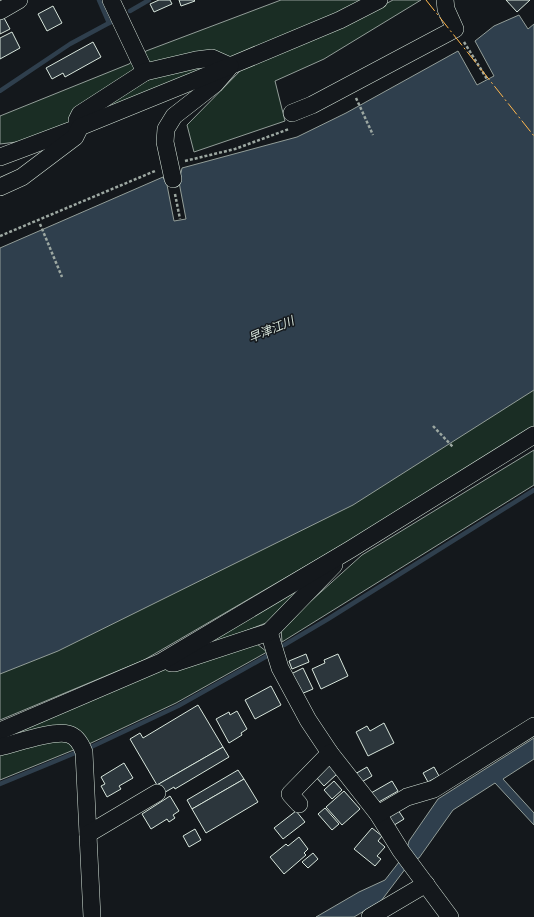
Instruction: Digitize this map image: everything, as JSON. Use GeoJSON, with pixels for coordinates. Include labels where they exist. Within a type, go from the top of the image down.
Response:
{"type":"FeatureCollection","features":[{"type":"Feature","properties":{"kind":"street"},"geometry":{"type":"LineString","coordinates":[[0,11],[19,0]]}},
{"type":"Feature","properties":{"kind":"street"},"geometry":{"type":"LineString","coordinates":[[111,0],[145,72]]}},
{"type":"Feature","properties":{"kind":"street"},"geometry":{"type":"LineString","coordinates":[[0,157],[80,127],[230,66],[340,20],[379,0]]}},
{"type":"Feature","properties":{"kind":"street"},"geometry":{"type":"LineString","coordinates":[[292,113],[312,105],[455,29],[446,9],[445,0]]}},
{"type":"Feature","properties":{"kind":"street"},"geometry":{"type":"LineString","coordinates":[[0,187],[22,177],[75,137],[80,127],[78,120],[80,114],[145,72],[196,60],[212,58],[230,66]]}},
{"type":"Feature","properties":{"kind":"street"},"geometry":{"type":"LineString","coordinates":[[173,179],[165,142],[166,129],[174,116],[215,84],[230,66]]}},
{"type":"Feature","properties":{"kind":"street"},"geometry":{"type":"LineString","coordinates":[[0,731],[161,662],[351,549],[534,435]]}},
{"type":"Feature","properties":{"kind":"street"},"geometry":{"type":"LineString","coordinates":[[161,662],[175,663],[269,632],[351,549]]}},
{"type":"Feature","properties":{"kind":"street"},"geometry":{"type":"LineString","coordinates":[[269,632],[280,668],[308,720],[330,753],[378,814],[401,851],[450,917]]}},
{"type":"Feature","properties":{"kind":"street"},"geometry":{"type":"LineString","coordinates":[[378,814],[407,797],[434,789],[534,726]]}},
{"type":"Feature","properties":{"kind":"street"},"geometry":{"type":"LineString","coordinates":[[0,748],[55,733],[69,734],[80,741],[84,752],[92,917]]}},
{"type":"Feature","properties":{"kind":"street"},"geometry":{"type":"LineString","coordinates":[[299,804],[290,794],[330,753]]}},
{"type":"Feature","properties":{"kind":"street"},"geometry":{"type":"LineString","coordinates":[[88,834],[157,792]]}},
{"type":"Feature","properties":{"kind":"street"},"geometry":{"type":"LineString","coordinates":[[370,917],[426,884]]}},
{"type":"Feature","properties":{"kind":"path"},"geometry":{"type":"LineString","coordinates":[[455,29],[487,79]]}},
{"type":"Feature","properties":{"kind":"path"},"geometry":{"type":"LineString","coordinates":[[356,98],[373,135]]}},
{"type":"Feature","properties":{"kind":"path"},"geometry":{"type":"LineString","coordinates":[[173,179],[180,219]]}},
{"type":"Feature","properties":{"kind":"path"},"geometry":{"type":"LineString","coordinates":[[40,224],[62,277]]}},
{"type":"Feature","properties":{"kind":"path"},"geometry":{"type":"LineString","coordinates":[[433,426],[453,447]]}},
{"type":"Feature","properties":{"kind":"green space"},"geometry":{"type":"Polygon","coordinates":[[[281,0],[365,0],[340,13],[33,140],[0,144],[0,116],[129,64],[146,51],[281,0]]]}},
{"type":"Feature","properties":{"kind":"green space"},"geometry":{"type":"Polygon","coordinates":[[[393,0],[421,0],[324,59],[275,81],[285,121],[194,152],[187,125],[244,67],[342,27],[393,0]]]}},
{"type":"Feature","properties":{"kind":"green space"},"geometry":{"type":"Polygon","coordinates":[[[534,377],[534,426],[378,524],[144,660],[0,720],[0,658],[534,377]]]}},
{"type":"Feature","properties":{"kind":"green space"},"geometry":{"type":"Polygon","coordinates":[[[534,450],[534,485],[282,642],[281,628],[362,555],[534,450]]]}},
{"type":"Feature","properties":{"kind":"green space"},"geometry":{"type":"Polygon","coordinates":[[[322,573],[266,623],[189,653],[322,573]]]}},
{"type":"Feature","properties":{"kind":"green space"},"geometry":{"type":"Polygon","coordinates":[[[257,644],[267,652],[176,703],[89,744],[78,730],[0,740],[159,670],[257,644]]]}},
{"type":"Feature","properties":{"kind":"green space"},"geometry":{"type":"Polygon","coordinates":[[[52,739],[68,740],[76,749],[0,780],[0,753],[52,739]]]}},
{"type":"Feature","properties":{"kind":"water","name":"早津江川"},"geometry":{"type":"Polygon","coordinates":[[[519,15],[528,29],[534,24],[534,390],[353,505],[58,651],[0,674],[0,248],[163,177],[167,185],[174,221],[186,219],[179,182],[182,168],[297,137],[346,113],[458,51],[477,85],[494,76],[475,41],[494,26],[519,15]]]}},
{"type":"Feature","properties":{"kind":"water"},"geometry":{"type":"Polygon","coordinates":[[[534,738],[534,759],[503,779],[534,813],[534,825],[495,783],[453,810],[419,858],[412,860],[381,901],[354,917],[316,917],[359,892],[385,880],[406,853],[409,841],[438,799],[534,738]]]}},
{"type":"Feature","properties":{"kind":"building"},"geometry":{"type":"Polygon","coordinates":[[[159,0],[170,0],[172,4],[154,12],[150,4],[159,0]]]}},
{"type":"Feature","properties":{"kind":"building"},"geometry":{"type":"Polygon","coordinates":[[[179,0],[194,0],[195,1],[181,6],[179,0]]]}},
{"type":"Feature","properties":{"kind":"building"},"geometry":{"type":"Polygon","coordinates":[[[506,0],[530,0],[517,12],[506,0]]]}},
{"type":"Feature","properties":{"kind":"building"},"geometry":{"type":"Polygon","coordinates":[[[53,6],[62,23],[47,31],[38,14],[53,6]]]}},
{"type":"Feature","properties":{"kind":"building"},"geometry":{"type":"Polygon","coordinates":[[[3,16],[10,29],[0,34],[0,18],[3,16]]]}},
{"type":"Feature","properties":{"kind":"building"},"geometry":{"type":"Polygon","coordinates":[[[12,32],[20,48],[0,59],[0,38],[12,32]]]}},
{"type":"Feature","properties":{"kind":"building"},"geometry":{"type":"Polygon","coordinates":[[[93,42],[101,57],[65,77],[63,73],[52,79],[46,68],[93,42]]]}},
{"type":"Feature","properties":{"kind":"building"},"geometry":{"type":"Polygon","coordinates":[[[306,654],[309,662],[292,669],[289,661],[306,654]]]}},
{"type":"Feature","properties":{"kind":"building"},"geometry":{"type":"Polygon","coordinates":[[[338,654],[348,676],[321,689],[312,669],[325,663],[324,660],[338,654]]]}},
{"type":"Feature","properties":{"kind":"building"},"geometry":{"type":"Polygon","coordinates":[[[303,668],[313,689],[301,694],[291,674],[303,668]]]}},
{"type":"Feature","properties":{"kind":"building"},"geometry":{"type":"Polygon","coordinates":[[[271,686],[281,705],[255,719],[245,700],[271,686]]]}},
{"type":"Feature","properties":{"kind":"building"},"geometry":{"type":"Polygon","coordinates":[[[198,705],[223,747],[157,785],[130,739],[140,733],[143,738],[198,705]]]}},
{"type":"Feature","properties":{"kind":"building"},"geometry":{"type":"Polygon","coordinates":[[[237,711],[247,729],[241,733],[242,735],[229,743],[216,719],[229,712],[230,715],[237,711]]]}},
{"type":"Feature","properties":{"kind":"building"},"geometry":{"type":"Polygon","coordinates":[[[384,723],[394,743],[368,756],[356,732],[367,726],[370,731],[384,723]]]}},
{"type":"Feature","properties":{"kind":"building"},"geometry":{"type":"Polygon","coordinates":[[[223,747],[229,757],[175,789],[174,787],[162,794],[157,785],[223,747]]]}},
{"type":"Feature","properties":{"kind":"building"},"geometry":{"type":"Polygon","coordinates":[[[124,763],[133,778],[119,786],[121,789],[107,797],[101,786],[105,784],[101,777],[124,763]]]}},
{"type":"Feature","properties":{"kind":"building"},"geometry":{"type":"Polygon","coordinates":[[[329,765],[337,774],[324,786],[315,776],[329,765]]]}},
{"type":"Feature","properties":{"kind":"building"},"geometry":{"type":"Polygon","coordinates":[[[367,767],[372,776],[360,783],[355,774],[367,767]]]}},
{"type":"Feature","properties":{"kind":"building"},"geometry":{"type":"Polygon","coordinates":[[[434,767],[439,776],[428,782],[423,773],[434,767]]]}},
{"type":"Feature","properties":{"kind":"building"},"geometry":{"type":"Polygon","coordinates":[[[238,770],[244,779],[192,809],[187,800],[238,770]]]}},
{"type":"Feature","properties":{"kind":"building"},"geometry":{"type":"Polygon","coordinates":[[[244,779],[258,802],[206,833],[192,809],[244,779]]]}},
{"type":"Feature","properties":{"kind":"building"},"geometry":{"type":"Polygon","coordinates":[[[334,781],[342,790],[332,799],[324,790],[334,781]]]}},
{"type":"Feature","properties":{"kind":"building"},"geometry":{"type":"Polygon","coordinates":[[[392,781],[398,791],[377,803],[371,793],[392,781]]]}},
{"type":"Feature","properties":{"kind":"building"},"geometry":{"type":"Polygon","coordinates":[[[344,791],[360,809],[342,825],[326,807],[344,791]]]}},
{"type":"Feature","properties":{"kind":"building"},"geometry":{"type":"Polygon","coordinates":[[[170,796],[179,811],[173,815],[175,818],[169,822],[167,819],[151,829],[142,814],[170,796]]]}},
{"type":"Feature","properties":{"kind":"building"},"geometry":{"type":"Polygon","coordinates":[[[325,808],[339,824],[332,830],[318,814],[325,808]]]}},
{"type":"Feature","properties":{"kind":"building"},"geometry":{"type":"Polygon","coordinates":[[[398,810],[404,819],[391,827],[386,817],[398,810]]]}},
{"type":"Feature","properties":{"kind":"building"},"geometry":{"type":"Polygon","coordinates":[[[296,811],[305,822],[283,839],[274,828],[296,811]]]}},
{"type":"Feature","properties":{"kind":"building"},"geometry":{"type":"Polygon","coordinates":[[[372,828],[382,836],[378,841],[385,847],[377,856],[381,859],[375,866],[354,849],[372,828]]]}},
{"type":"Feature","properties":{"kind":"building"},"geometry":{"type":"Polygon","coordinates":[[[195,829],[201,840],[189,847],[183,836],[195,829]]]}},
{"type":"Feature","properties":{"kind":"building"},"geometry":{"type":"Polygon","coordinates":[[[299,837],[308,849],[304,853],[306,855],[284,874],[270,857],[286,844],[288,846],[299,837]]]}},
{"type":"Feature","properties":{"kind":"building"},"geometry":{"type":"Polygon","coordinates":[[[313,853],[318,859],[308,868],[302,862],[313,853]]]}},
{"type":"Feature","properties":{"kind":"waterway"},"geometry":{"type":"LineString","coordinates":[[99,0],[109,23],[111,22]]}},
{"type":"Feature","properties":{"kind":"waterway"},"geometry":{"type":"LineString","coordinates":[[130,11],[149,0]]}},
{"type":"Feature","properties":{"kind":"waterway"},"geometry":{"type":"LineString","coordinates":[[0,91],[70,44],[109,23]]}},
{"type":"Feature","properties":{"kind":"waterway"},"geometry":{"type":"LineString","coordinates":[[284,645],[534,490]]}},
{"type":"Feature","properties":{"kind":"waterway"},"geometry":{"type":"LineString","coordinates":[[91,747],[178,706],[267,656]]}},
{"type":"Feature","properties":{"kind":"waterway"},"geometry":{"type":"LineString","coordinates":[[0,784],[75,753]]}},
{"type":"Feature","properties":{"kind":"power"},"geometry":{"type":"LineString","coordinates":[[426,0],[534,136]]}}]}
